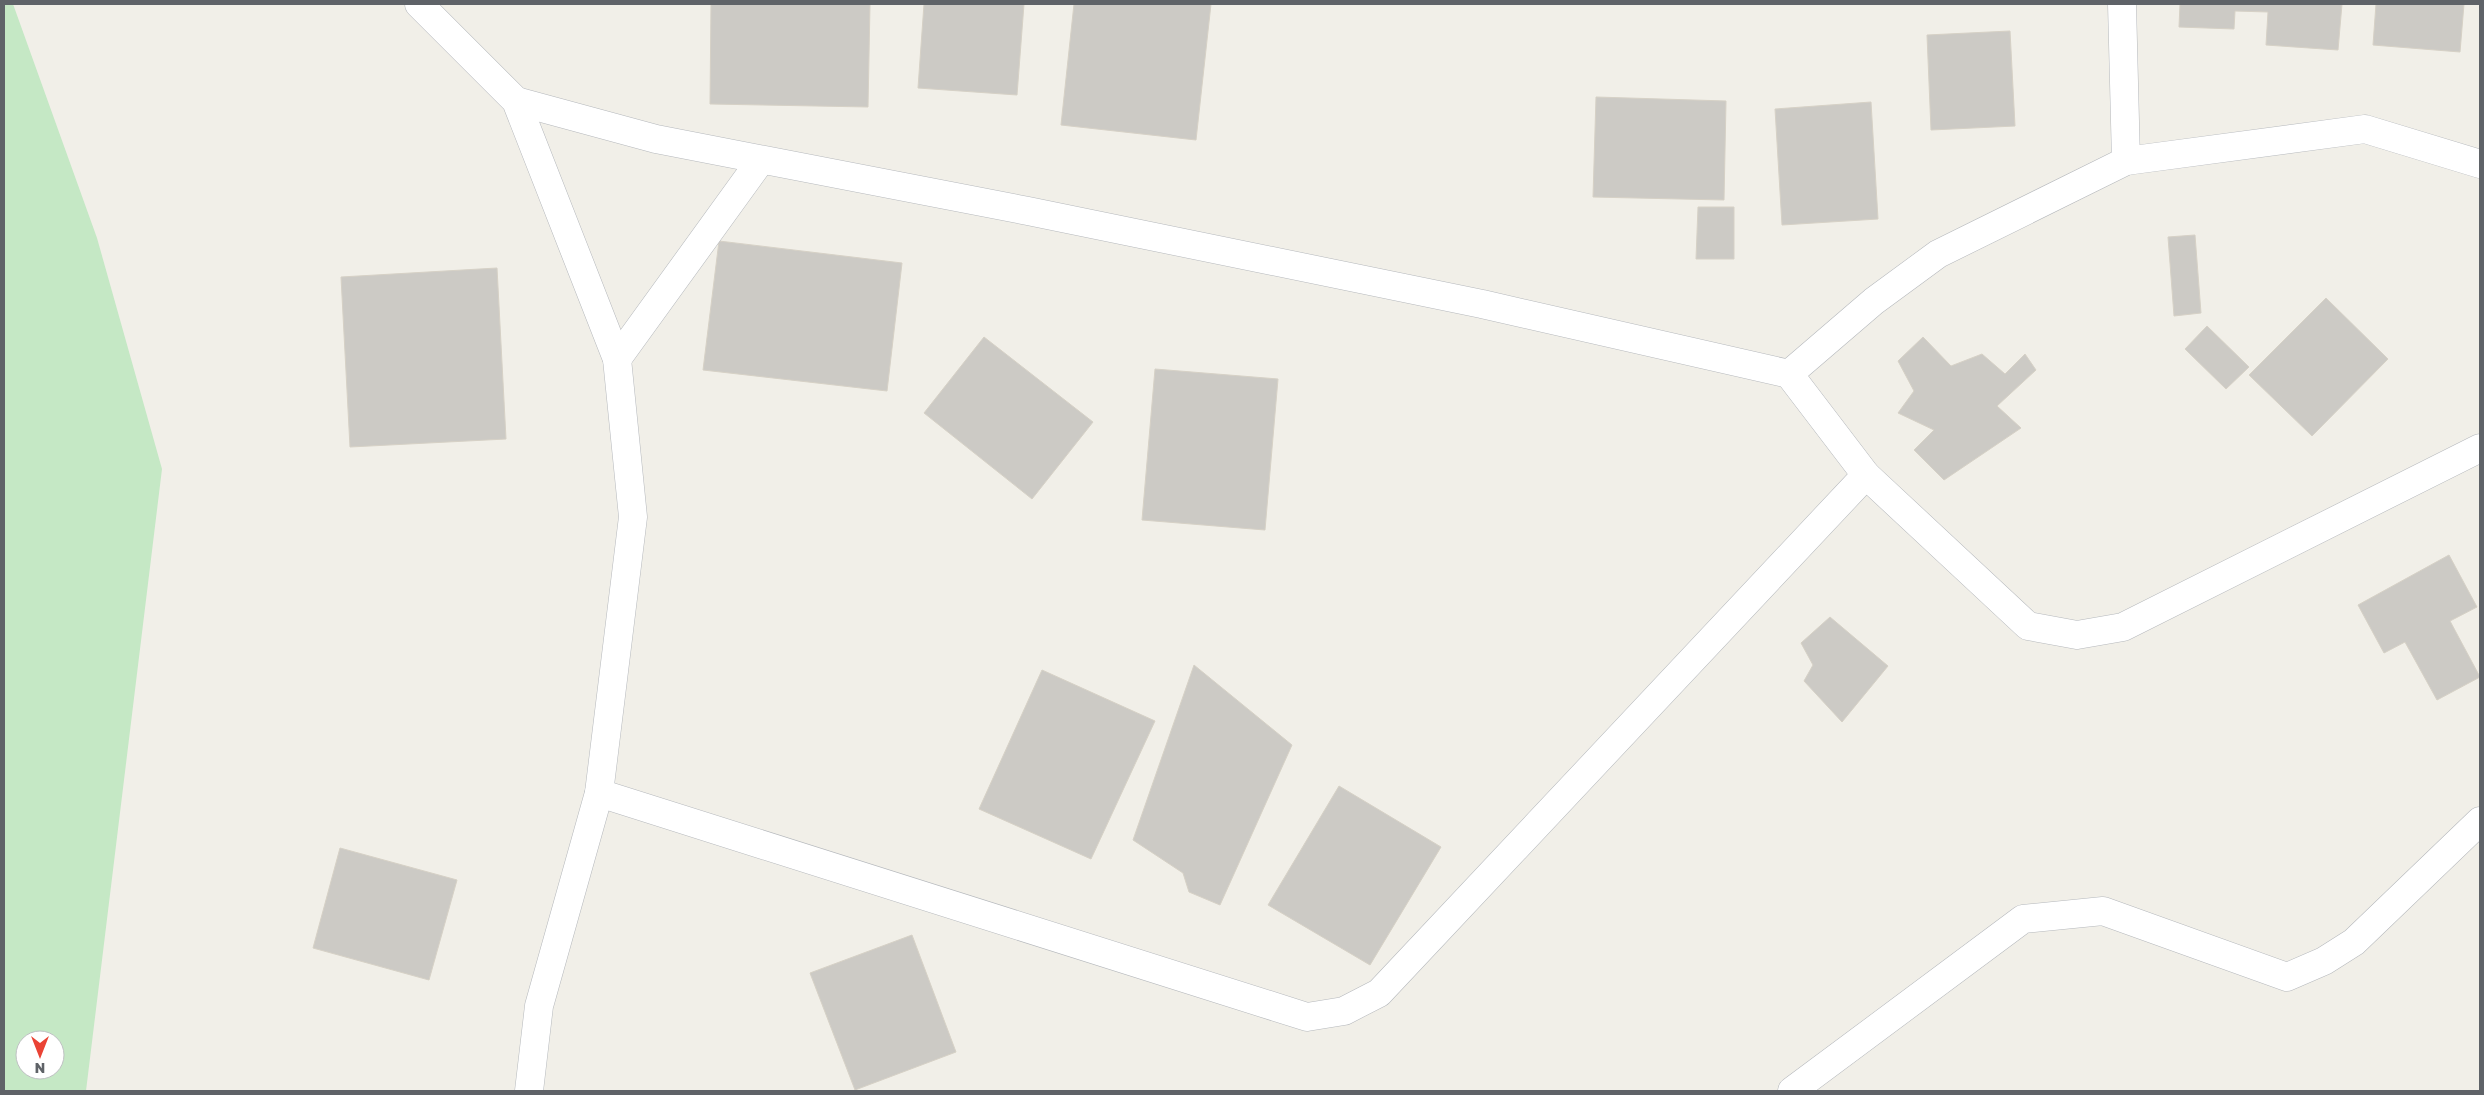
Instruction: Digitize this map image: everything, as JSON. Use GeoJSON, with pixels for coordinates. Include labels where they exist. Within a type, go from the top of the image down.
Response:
{"type":"FeatureCollection","features":[{"type":"Feature","properties":{"kind":"street"},"geometry":{"type":"LineString","coordinates":[[419,4],[516,101],[617,358],[633,517],[599,793],[539,1006],[528,1091]]}},
{"type":"Feature","properties":{"kind":"street"},"geometry":{"type":"LineString","coordinates":[[2122,4],[2126,161]]}},
{"type":"Feature","properties":{"kind":"street"},"geometry":{"type":"LineString","coordinates":[[516,101],[656,139],[1028,211],[1472,302],[1789,374],[1866,475],[2028,626],[2077,635],[2123,627],[2480,448]]}},
{"type":"Feature","properties":{"kind":"street"},"geometry":{"type":"LineString","coordinates":[[1789,374],[1874,301],[1938,254],[2126,161],[2365,129],[2480,164]]}},
{"type":"Feature","properties":{"kind":"street"},"geometry":{"type":"LineString","coordinates":[[617,358],[761,160]]}},
{"type":"Feature","properties":{"kind":"street"},"geometry":{"type":"LineString","coordinates":[[599,793],[1307,1017],[1344,1011],[1379,993],[1866,475]]}},
{"type":"Feature","properties":{"kind":"street"},"geometry":{"type":"LineString","coordinates":[[1792,1091],[2023,919],[2103,911],[2287,977],[2324,961],[2354,942],[2480,821]]}},
{"type":"Feature","properties":{"kind":"green space"},"geometry":{"type":"Polygon","coordinates":[[[4,4],[13,4],[97,238],[162,469],[86,1091],[4,1091],[4,4]]]}},
{"type":"Feature","properties":{"kind":"building"},"geometry":{"type":"Polygon","coordinates":[[[711,4],[870,4],[868,107],[710,104],[711,4]]]}},
{"type":"Feature","properties":{"kind":"building"},"geometry":{"type":"Polygon","coordinates":[[[924,4],[1024,4],[1017,95],[918,88],[924,4]]]}},
{"type":"Feature","properties":{"kind":"building"},"geometry":{"type":"Polygon","coordinates":[[[1074,4],[1211,4],[1196,140],[1061,125],[1074,4]]]}},
{"type":"Feature","properties":{"kind":"building"},"geometry":{"type":"Polygon","coordinates":[[[2180,4],[2342,4],[2338,50],[2266,45],[2268,12],[2235,11],[2234,29],[2179,27],[2180,4]]]}},
{"type":"Feature","properties":{"kind":"building"},"geometry":{"type":"Polygon","coordinates":[[[2376,4],[2464,4],[2460,52],[2373,45],[2376,4]]]}},
{"type":"Feature","properties":{"kind":"building"},"geometry":{"type":"Polygon","coordinates":[[[2010,31],[2015,126],[1931,130],[1927,35],[2010,31]]]}},
{"type":"Feature","properties":{"kind":"building"},"geometry":{"type":"Polygon","coordinates":[[[1596,97],[1726,101],[1724,200],[1593,197],[1596,97]]]}},
{"type":"Feature","properties":{"kind":"building"},"geometry":{"type":"Polygon","coordinates":[[[1871,102],[1878,219],[1782,225],[1775,109],[1871,102]]]}},
{"type":"Feature","properties":{"kind":"building"},"geometry":{"type":"Polygon","coordinates":[[[1698,207],[1734,207],[1734,259],[1696,259],[1698,207]]]}},
{"type":"Feature","properties":{"kind":"building"},"geometry":{"type":"Polygon","coordinates":[[[2195,235],[2201,313],[2174,316],[2168,237],[2195,235]]]}},
{"type":"Feature","properties":{"kind":"building"},"geometry":{"type":"Polygon","coordinates":[[[719,241],[902,263],[887,391],[703,370],[719,241]]]}},
{"type":"Feature","properties":{"kind":"building"},"geometry":{"type":"Polygon","coordinates":[[[497,268],[506,439],[350,447],[341,277],[497,268]]]}},
{"type":"Feature","properties":{"kind":"building"},"geometry":{"type":"Polygon","coordinates":[[[2326,298],[2388,359],[2312,436],[2249,375],[2326,298]]]}},
{"type":"Feature","properties":{"kind":"building"},"geometry":{"type":"Polygon","coordinates":[[[2207,326],[2249,367],[2226,389],[2185,349],[2207,326]]]}},
{"type":"Feature","properties":{"kind":"building"},"geometry":{"type":"Polygon","coordinates":[[[984,337],[1093,422],[1032,499],[924,413],[984,337]]]}},
{"type":"Feature","properties":{"kind":"building"},"geometry":{"type":"Polygon","coordinates":[[[1923,337],[1951,366],[1982,354],[2005,374],[2025,354],[2036,370],[1997,406],[2021,428],[1944,480],[1914,450],[1934,430],[1898,413],[1914,391],[1898,361],[1923,337]]]}},
{"type":"Feature","properties":{"kind":"building"},"geometry":{"type":"Polygon","coordinates":[[[1155,369],[1278,379],[1265,530],[1142,520],[1155,369]]]}},
{"type":"Feature","properties":{"kind":"building"},"geometry":{"type":"Polygon","coordinates":[[[2449,555],[2477,607],[2450,621],[2480,677],[2437,700],[2405,642],[2384,653],[2358,605],[2449,555]]]}},
{"type":"Feature","properties":{"kind":"building"},"geometry":{"type":"Polygon","coordinates":[[[1830,617],[1888,666],[1842,722],[1804,681],[1813,665],[1801,643],[1830,617]]]}},
{"type":"Feature","properties":{"kind":"building"},"geometry":{"type":"Polygon","coordinates":[[[1194,665],[1292,745],[1220,905],[1189,892],[1183,873],[1133,840],[1194,665]]]}},
{"type":"Feature","properties":{"kind":"building"},"geometry":{"type":"Polygon","coordinates":[[[1042,670],[1155,721],[1091,859],[979,809],[1042,670]]]}},
{"type":"Feature","properties":{"kind":"building"},"geometry":{"type":"Polygon","coordinates":[[[1339,786],[1441,847],[1370,965],[1268,905],[1339,786]]]}},
{"type":"Feature","properties":{"kind":"building"},"geometry":{"type":"Polygon","coordinates":[[[340,848],[457,880],[429,980],[313,948],[340,848]]]}},
{"type":"Feature","properties":{"kind":"building"},"geometry":{"type":"Polygon","coordinates":[[[912,935],[956,1052],[855,1090],[810,973],[912,935]]]}}]}
